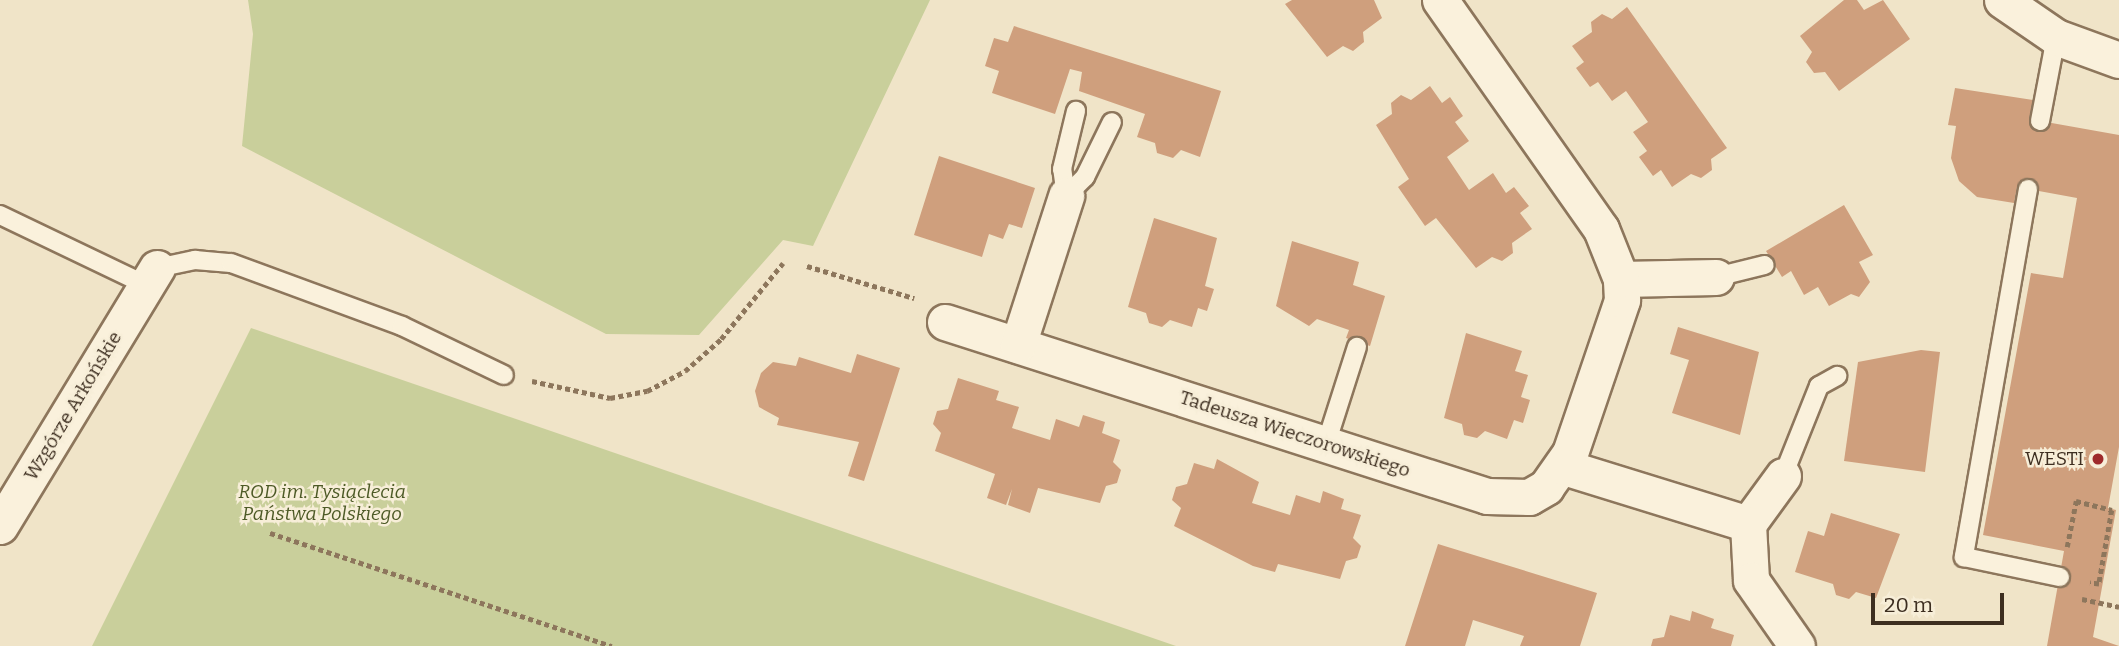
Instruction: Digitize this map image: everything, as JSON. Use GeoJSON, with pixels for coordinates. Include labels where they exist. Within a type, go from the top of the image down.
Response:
{"type":"FeatureCollection","features":[{"type":"Feature","properties":{"kind":"street","name":"Tadeusza Wieczorowskiego"},"geometry":{"type":"LineString","coordinates":[[945,322],[1487,496],[1513,499],[1545,487],[1564,467],[1622,300],[1620,279],[1601,229],[1440,0]]}},
{"type":"Feature","properties":{"kind":"street"},"geometry":{"type":"LineString","coordinates":[[2002,0],[2056,37],[2119,60]]}},
{"type":"Feature","properties":{"kind":"street"},"geometry":{"type":"LineString","coordinates":[[1018,345],[1066,196]]}},
{"type":"Feature","properties":{"kind":"street","name":"Wzgórze Arkońskie"},"geometry":{"type":"LineString","coordinates":[[0,526],[152,276]]}},
{"type":"Feature","properties":{"kind":"street"},"geometry":{"type":"LineString","coordinates":[[1620,279],[1716,277]]}},
{"type":"Feature","properties":{"kind":"street"},"geometry":{"type":"LineString","coordinates":[[1564,467],[1748,524]]}},
{"type":"Feature","properties":{"kind":"street"},"geometry":{"type":"LineString","coordinates":[[1783,476],[1748,524],[1751,580],[1797,646]]}},
{"type":"Feature","properties":{"kind":"lane"},"geometry":{"type":"LineString","coordinates":[[2040,121],[2056,37]]}},
{"type":"Feature","properties":{"kind":"lane"},"geometry":{"type":"LineString","coordinates":[[1066,196],[1062,169],[1076,111]]}},
{"type":"Feature","properties":{"kind":"lane"},"geometry":{"type":"LineString","coordinates":[[1066,196],[1085,177],[1112,122]]}},
{"type":"Feature","properties":{"kind":"lane"},"geometry":{"type":"LineString","coordinates":[[2028,189],[1964,557],[2060,577]]}},
{"type":"Feature","properties":{"kind":"lane"},"geometry":{"type":"LineString","coordinates":[[0,215],[152,276],[195,260],[231,264],[402,326],[504,375]]}},
{"type":"Feature","properties":{"kind":"lane"},"geometry":{"type":"LineString","coordinates":[[1716,277],[1765,265]]}},
{"type":"Feature","properties":{"kind":"lane"},"geometry":{"type":"LineString","coordinates":[[1326,444],[1357,347]]}},
{"type":"Feature","properties":{"kind":"lane"},"geometry":{"type":"LineString","coordinates":[[1783,476],[1819,386],[1837,376]]}},
{"type":"Feature","properties":{"kind":"path"},"geometry":{"type":"LineString","coordinates":[[504,375],[610,398],[648,391],[685,371],[721,339],[783,262]]}},
{"type":"Feature","properties":{"kind":"path"},"geometry":{"type":"LineString","coordinates":[[807,266],[917,299],[945,322]]}},
{"type":"Feature","properties":{"kind":"path"},"geometry":{"type":"LineString","coordinates":[[2067,552],[2076,501],[2112,510],[2099,584]]}},
{"type":"Feature","properties":{"kind":"path"},"geometry":{"type":"LineString","coordinates":[[270,533],[612,646]]}},
{"type":"Feature","properties":{"kind":"path"},"geometry":{"type":"LineString","coordinates":[[2109,605],[2119,607]]}},
{"type":"Feature","properties":{"kind":"green space"},"geometry":{"type":"Polygon","coordinates":[[[248,0],[930,0],[813,246],[783,240],[699,335],[606,334],[242,146],[253,34],[248,0]]]}},
{"type":"Feature","properties":{"kind":"green space","name":"ROD im. Tysiąclecia Państwa Polskiego"},"geometry":{"type":"Polygon","coordinates":[[[251,328],[1176,646],[92,646],[251,328]]]}},
{"type":"Feature","properties":{"kind":"building"},"geometry":{"type":"Polygon","coordinates":[[[1292,0],[1374,0],[1382,18],[1363,32],[1364,42],[1353,51],[1343,46],[1327,57],[1285,4],[1292,0]]]}},
{"type":"Feature","properties":{"kind":"building"},"geometry":{"type":"Polygon","coordinates":[[[1844,0],[1857,0],[1864,10],[1883,0],[1910,39],[1839,91],[1825,72],[1814,73],[1806,62],[1812,52],[1800,36],[1844,0]]]}},
{"type":"Feature","properties":{"kind":"building"},"geometry":{"type":"Polygon","coordinates":[[[1627,7],[1727,148],[1711,159],[1712,170],[1701,178],[1691,174],[1672,187],[1661,170],[1653,176],[1639,157],[1647,151],[1633,132],[1648,122],[1626,91],[1612,101],[1598,82],[1590,87],[1576,68],[1584,62],[1572,46],[1592,32],[1591,22],[1602,14],[1612,19],[1627,7]]]}},
{"type":"Feature","properties":{"kind":"building"},"geometry":{"type":"Polygon","coordinates":[[[1014,26],[1221,91],[1200,157],[1181,150],[1173,158],[1157,153],[1155,143],[1137,137],[1145,114],[1079,91],[1082,72],[1070,69],[1055,114],[992,93],[999,71],[985,66],[994,38],[1008,42],[1014,26]]]}},
{"type":"Feature","properties":{"kind":"building"},"geometry":{"type":"Polygon","coordinates":[[[1430,86],[1442,103],[1450,97],[1463,116],[1455,122],[1469,141],[1447,157],[1469,190],[1493,173],[1506,193],[1514,187],[1529,206],[1520,213],[1532,229],[1512,243],[1513,253],[1502,261],[1492,257],[1476,268],[1436,218],[1425,226],[1398,187],[1409,179],[1376,125],[1392,114],[1391,103],[1401,95],[1411,100],[1430,86]]]}},
{"type":"Feature","properties":{"kind":"building"},"geometry":{"type":"Polygon","coordinates":[[[1955,88],[2033,100],[2029,119],[2119,135],[2119,447],[2108,508],[2116,510],[2093,637],[2119,646],[2047,646],[2064,551],[1983,535],[2031,273],[2063,278],[2077,198],[2017,187],[2014,203],[1977,197],[1959,181],[1951,158],[1956,126],[1948,125],[1955,88]]]}},
{"type":"Feature","properties":{"kind":"building"},"geometry":{"type":"Polygon","coordinates":[[[939,156],[1035,188],[1022,228],[1009,224],[1003,239],[989,234],[982,257],[914,235],[939,156]]]}},
{"type":"Feature","properties":{"kind":"building"},"geometry":{"type":"Polygon","coordinates":[[[1844,205],[1873,255],[1859,262],[1870,282],[1859,297],[1851,294],[1829,306],[1818,287],[1804,295],[1791,271],[1782,277],[1766,251],[1844,205]]]}},
{"type":"Feature","properties":{"kind":"building"},"geometry":{"type":"Polygon","coordinates":[[[1154,218],[1217,238],[1205,286],[1214,289],[1207,311],[1198,308],[1192,327],[1170,320],[1162,327],[1149,323],[1146,313],[1128,307],[1154,218]]]}},
{"type":"Feature","properties":{"kind":"building"},"geometry":{"type":"Polygon","coordinates":[[[1292,241],[1359,262],[1353,285],[1385,296],[1370,346],[1346,338],[1349,330],[1317,319],[1309,326],[1276,306],[1292,241]]]}},
{"type":"Feature","properties":{"kind":"building"},"geometry":{"type":"Polygon","coordinates":[[[1678,327],[1759,352],[1740,435],[1672,413],[1689,360],[1670,354],[1678,327]]]}},
{"type":"Feature","properties":{"kind":"building"},"geometry":{"type":"Polygon","coordinates":[[[1466,333],[1522,351],[1515,371],[1528,375],[1521,397],[1530,400],[1523,423],[1514,420],[1507,439],[1485,431],[1477,438],[1464,435],[1462,424],[1444,418],[1466,333]]]}},
{"type":"Feature","properties":{"kind":"building"},"geometry":{"type":"Polygon","coordinates":[[[1921,350],[1940,352],[1925,472],[1844,461],[1858,362],[1921,350]]]}},
{"type":"Feature","properties":{"kind":"building"},"geometry":{"type":"Polygon","coordinates":[[[857,354],[900,368],[864,481],[848,476],[859,442],[777,425],[779,418],[759,407],[755,391],[761,373],[773,362],[796,366],[799,357],[851,373],[857,354]]]}},
{"type":"Feature","properties":{"kind":"building"},"geometry":{"type":"Polygon","coordinates":[[[958,378],[999,391],[996,400],[1019,407],[1012,428],[1050,440],[1056,419],[1079,427],[1083,415],[1105,422],[1102,433],[1120,440],[1113,462],[1121,470],[1117,483],[1106,486],[1100,503],[1038,488],[1030,513],[1008,505],[1012,489],[1006,505],[987,498],[995,474],[935,451],[941,433],[933,424],[937,411],[948,409],[958,378]]]}},
{"type":"Feature","properties":{"kind":"building"},"geometry":{"type":"Polygon","coordinates":[[[1217,459],[1259,482],[1252,503],[1290,515],[1296,495],[1320,503],[1323,491],[1344,499],[1341,509],[1361,515],[1353,538],[1361,546],[1357,558],[1346,561],[1340,579],[1278,564],[1275,572],[1253,566],[1174,526],[1181,508],[1172,500],[1176,487],[1187,484],[1194,463],[1214,469],[1217,459]]]}},
{"type":"Feature","properties":{"kind":"building"},"geometry":{"type":"Polygon","coordinates":[[[1831,513],[1900,534],[1876,598],[1856,592],[1849,599],[1836,595],[1833,584],[1795,572],[1808,531],[1824,536],[1831,513]]]}},
{"type":"Feature","properties":{"kind":"building"},"geometry":{"type":"Polygon","coordinates":[[[1438,544],[1597,593],[1580,646],[1520,646],[1524,636],[1473,620],[1465,646],[1405,646],[1438,544]]]}},
{"type":"Feature","properties":{"kind":"building"},"geometry":{"type":"Polygon","coordinates":[[[1692,611],[1714,619],[1711,628],[1734,635],[1731,646],[1651,646],[1653,639],[1664,637],[1670,615],[1690,621],[1692,611]]]}},
{"type":"Feature","properties":{"kind":"place","name":"WESTI"},"geometry":{"type":"Point","coordinates":[2098,459]}}]}
